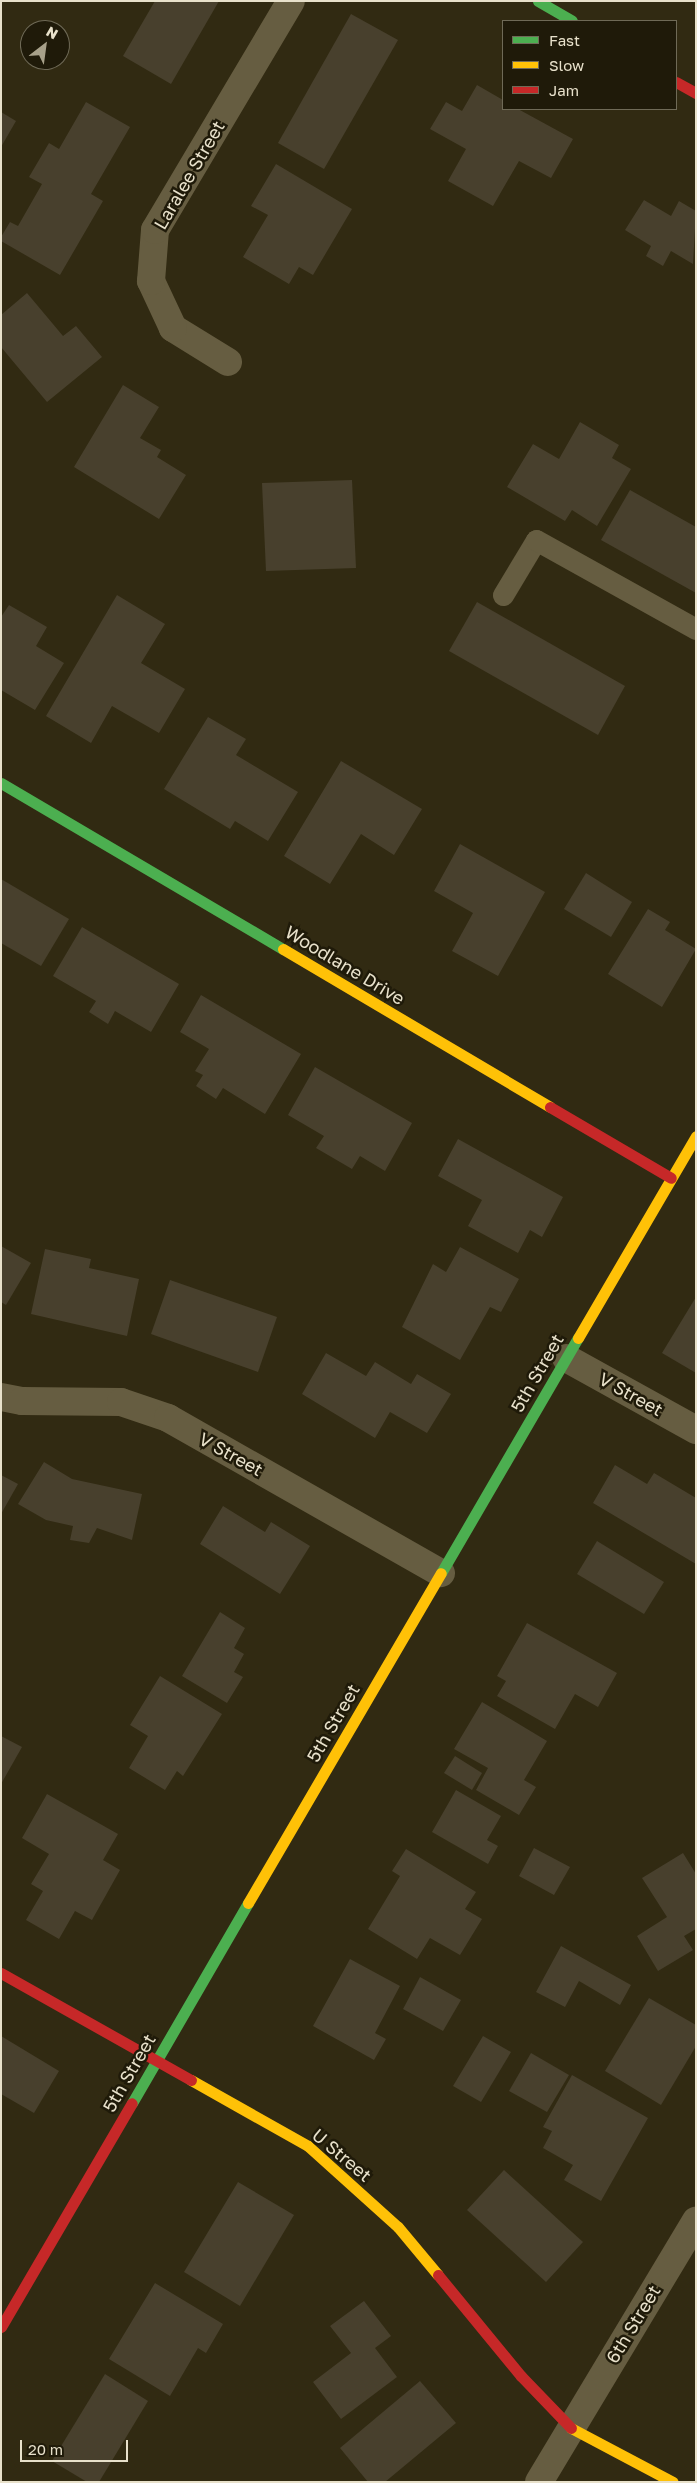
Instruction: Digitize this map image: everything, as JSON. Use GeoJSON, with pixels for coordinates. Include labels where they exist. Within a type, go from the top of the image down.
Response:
{"type":"FeatureCollection","features":[{"type":"Feature","properties":{"kind":"street","name":"Laralee Street"},"geometry":{"type":"LineString","coordinates":[[228,362],[173,328],[151,282],[155,230],[291,1]]}},
{"type":"Feature","properties":{"kind":"street"},"geometry":{"type":"LineString","coordinates":[[538,1],[570,20]]}},
{"type":"Feature","properties":{"kind":"street"},"geometry":{"type":"LineString","coordinates":[[677,83],[696,93]]}},
{"type":"Feature","properties":{"kind":"street","name":"Woodlane Drive"},"geometry":{"type":"LineString","coordinates":[[1,782],[671,1178]]}},
{"type":"Feature","properties":{"kind":"street","name":"5th Street"},"geometry":{"type":"LineString","coordinates":[[1,2327],[696,1136]]}},
{"type":"Feature","properties":{"kind":"street","name":"V Street"},"geometry":{"type":"LineString","coordinates":[[566,1358],[696,1430]]}},
{"type":"Feature","properties":{"kind":"street","name":"V Street"},"geometry":{"type":"LineString","coordinates":[[1,1397],[22,1401],[121,1402],[168,1418],[441,1572]]}},
{"type":"Feature","properties":{"kind":"street","name":"U Street"},"geometry":{"type":"LineString","coordinates":[[1,1973],[308,2146],[398,2227],[521,2376],[570,2427]]}},
{"type":"Feature","properties":{"kind":"street","name":"6th Street"},"geometry":{"type":"LineString","coordinates":[[539,2482],[570,2427],[696,2221]]}},
{"type":"Feature","properties":{"kind":"street"},"geometry":{"type":"LineString","coordinates":[[570,2427],[672,2482]]}},
{"type":"Feature","properties":{"kind":"lane"},"geometry":{"type":"LineString","coordinates":[[503,595],[536,540],[696,629]]}},
{"type":"Feature","properties":{"kind":"building"},"geometry":{"type":"Polygon","coordinates":[[[155,1],[219,1],[171,84],[123,56],[155,1]]]}},
{"type":"Feature","properties":{"kind":"building"},"geometry":{"type":"Polygon","coordinates":[[[351,14],[398,40],[324,169],[278,143],[351,14]]]}},
{"type":"Feature","properties":{"kind":"building"},"geometry":{"type":"Polygon","coordinates":[[[477,85],[502,99],[502,110],[520,110],[573,139],[551,178],[519,161],[493,206],[448,181],[466,149],[430,129],[446,102],[462,111],[477,85]]]}},
{"type":"Feature","properties":{"kind":"building"},"geometry":{"type":"Polygon","coordinates":[[[86,102],[130,127],[91,194],[103,201],[60,275],[1,241],[1,237],[10,222],[18,226],[42,184],[29,177],[49,143],[59,149],[86,102]]]}},
{"type":"Feature","properties":{"kind":"building"},"geometry":{"type":"Polygon","coordinates":[[[1,112],[16,121],[1,147],[1,112]]]}},
{"type":"Feature","properties":{"kind":"building"},"geometry":{"type":"Polygon","coordinates":[[[276,164],[352,209],[313,275],[299,267],[289,284],[243,257],[268,215],[251,206],[276,164]]]}},
{"type":"Feature","properties":{"kind":"building"},"geometry":{"type":"Polygon","coordinates":[[[644,200],[671,216],[679,201],[696,211],[693,264],[671,251],[663,266],[646,256],[651,246],[625,230],[644,200]]]}},
{"type":"Feature","properties":{"kind":"building"},"geometry":{"type":"Polygon","coordinates":[[[27,293],[63,336],[76,326],[102,357],[47,402],[1,347],[1,315],[27,293]]]}},
{"type":"Feature","properties":{"kind":"building"},"geometry":{"type":"Polygon","coordinates":[[[123,385],[159,407],[140,438],[161,450],[157,457],[186,475],[159,519],[74,467],[123,385]]]}},
{"type":"Feature","properties":{"kind":"building"},"geometry":{"type":"Polygon","coordinates":[[[580,422],[619,445],[612,458],[631,469],[597,526],[572,510],[565,521],[507,487],[533,444],[559,459],[580,422]]]}},
{"type":"Feature","properties":{"kind":"building"},"geometry":{"type":"Polygon","coordinates":[[[352,480],[356,568],[266,571],[262,483],[352,480]]]}},
{"type":"Feature","properties":{"kind":"building"},"geometry":{"type":"Polygon","coordinates":[[[630,490],[696,527],[696,593],[601,540],[630,490]]]}},
{"type":"Feature","properties":{"kind":"building"},"geometry":{"type":"Polygon","coordinates":[[[117,595],[165,624],[141,663],[185,689],[159,733],[112,706],[91,743],[46,716],[117,595]]]}},
{"type":"Feature","properties":{"kind":"building"},"geometry":{"type":"Polygon","coordinates":[[[477,602],[625,686],[598,735],[449,651],[477,602]]]}},
{"type":"Feature","properties":{"kind":"building"},"geometry":{"type":"Polygon","coordinates":[[[9,605],[47,627],[36,646],[64,663],[35,710],[1,690],[1,617],[9,605]]]}},
{"type":"Feature","properties":{"kind":"building"},"geometry":{"type":"Polygon","coordinates":[[[208,717],[246,739],[236,755],[298,792],[268,841],[235,821],[230,829],[164,789],[208,717]]]}},
{"type":"Feature","properties":{"kind":"building"},"geometry":{"type":"Polygon","coordinates":[[[341,761],[422,809],[394,855],[361,834],[330,884],[284,856],[341,761]]]}},
{"type":"Feature","properties":{"kind":"building"},"geometry":{"type":"Polygon","coordinates":[[[460,844],[545,892],[498,976],[452,951],[473,913],[434,891],[460,844]]]}},
{"type":"Feature","properties":{"kind":"building"},"geometry":{"type":"Polygon","coordinates":[[[586,873],[632,902],[611,937],[564,909],[586,873]]]}},
{"type":"Feature","properties":{"kind":"building"},"geometry":{"type":"Polygon","coordinates":[[[1,879],[69,919],[41,966],[1,943],[1,879]]]}},
{"type":"Feature","properties":{"kind":"building"},"geometry":{"type":"Polygon","coordinates":[[[648,909],[670,922],[665,930],[696,949],[662,1007],[608,974],[648,909]]]}},
{"type":"Feature","properties":{"kind":"building"},"geometry":{"type":"Polygon","coordinates":[[[82,927],[179,984],[151,1032],[115,1011],[108,1024],[89,1012],[96,1001],[53,976],[82,927]]]}},
{"type":"Feature","properties":{"kind":"building"},"geometry":{"type":"Polygon","coordinates":[[[201,995],[301,1054],[265,1114],[223,1088],[216,1099],[196,1086],[203,1075],[195,1071],[209,1049],[180,1032],[201,995]]]}},
{"type":"Feature","properties":{"kind":"building"},"geometry":{"type":"Polygon","coordinates":[[[315,1067],[412,1123],[385,1171],[360,1156],[352,1169],[316,1148],[324,1136],[288,1115],[315,1067]]]}},
{"type":"Feature","properties":{"kind":"building"},"geometry":{"type":"Polygon","coordinates":[[[458,1139],[563,1197],[542,1237],[530,1230],[518,1253],[468,1226],[482,1200],[438,1176],[458,1139]]]}},
{"type":"Feature","properties":{"kind":"building"},"geometry":{"type":"Polygon","coordinates":[[[1,1246],[31,1263],[6,1305],[1,1302],[1,1246]]]}},
{"type":"Feature","properties":{"kind":"building"},"geometry":{"type":"Polygon","coordinates":[[[460,1247],[519,1279],[501,1312],[490,1307],[460,1360],[402,1327],[433,1264],[446,1272],[460,1247]]]}},
{"type":"Feature","properties":{"kind":"building"},"geometry":{"type":"Polygon","coordinates":[[[45,1249],[91,1259],[89,1268],[139,1279],[127,1336],[31,1314],[45,1249]]]}},
{"type":"Feature","properties":{"kind":"building"},"geometry":{"type":"Polygon","coordinates":[[[170,1280],[277,1317],[258,1372],[151,1334],[170,1280]]]}},
{"type":"Feature","properties":{"kind":"building"},"geometry":{"type":"Polygon","coordinates":[[[696,1297],[696,1373],[662,1353],[696,1297]]]}},
{"type":"Feature","properties":{"kind":"building"},"geometry":{"type":"Polygon","coordinates":[[[326,1353],[366,1376],[375,1362],[411,1384],[417,1374],[451,1394],[427,1433],[390,1412],[375,1438],[302,1394],[326,1353]]]}},
{"type":"Feature","properties":{"kind":"building"},"geometry":{"type":"Polygon","coordinates":[[[44,1462],[72,1479],[142,1494],[132,1540],[97,1528],[89,1543],[70,1540],[73,1526],[46,1520],[18,1504],[44,1462]]]}},
{"type":"Feature","properties":{"kind":"building"},"geometry":{"type":"Polygon","coordinates":[[[615,1465],[647,1484],[654,1473],[696,1498],[696,1564],[593,1503],[615,1465]]]}},
{"type":"Feature","properties":{"kind":"building"},"geometry":{"type":"Polygon","coordinates":[[[1,1475],[18,1484],[1,1514],[1,1475]]]}},
{"type":"Feature","properties":{"kind":"building"},"geometry":{"type":"Polygon","coordinates":[[[223,1506],[265,1532],[271,1522],[310,1546],[280,1594],[200,1544],[223,1506]]]}},
{"type":"Feature","properties":{"kind":"building"},"geometry":{"type":"Polygon","coordinates":[[[597,1541],[664,1582],[644,1614],[577,1574],[597,1541]]]}},
{"type":"Feature","properties":{"kind":"building"},"geometry":{"type":"Polygon","coordinates":[[[220,1612],[245,1628],[234,1648],[244,1654],[234,1672],[243,1677],[227,1703],[182,1676],[220,1612]]]}},
{"type":"Feature","properties":{"kind":"building"},"geometry":{"type":"Polygon","coordinates":[[[527,1623],[617,1673],[598,1707],[575,1694],[555,1729],[497,1696],[506,1681],[497,1676],[527,1623]]]}},
{"type":"Feature","properties":{"kind":"building"},"geometry":{"type":"Polygon","coordinates":[[[160,1676],[222,1714],[183,1776],[177,1771],[165,1790],[129,1768],[148,1736],[130,1725],[160,1676]]]}},
{"type":"Feature","properties":{"kind":"building"},"geometry":{"type":"Polygon","coordinates":[[[482,1702],[547,1741],[524,1780],[536,1787],[519,1815],[476,1790],[488,1768],[454,1749],[482,1702]]]}},
{"type":"Feature","properties":{"kind":"building"},"geometry":{"type":"Polygon","coordinates":[[[1,1736],[22,1747],[1,1784],[1,1736]]]}},
{"type":"Feature","properties":{"kind":"building"},"geometry":{"type":"Polygon","coordinates":[[[455,1756],[482,1773],[472,1790],[444,1773],[455,1756]]]}},
{"type":"Feature","properties":{"kind":"building"},"geometry":{"type":"Polygon","coordinates":[[[456,1790],[501,1816],[487,1840],[498,1846],[488,1864],[432,1832],[456,1790]]]}},
{"type":"Feature","properties":{"kind":"building"},"geometry":{"type":"Polygon","coordinates":[[[47,1794],[118,1834],[103,1860],[120,1870],[92,1920],[75,1911],[59,1939],[26,1920],[43,1891],[31,1884],[49,1854],[22,1838],[47,1794]]]}},
{"type":"Feature","properties":{"kind":"building"},"geometry":{"type":"Polygon","coordinates":[[[534,1848],[570,1867],[554,1895],[519,1876],[534,1848]]]}},
{"type":"Feature","properties":{"kind":"building"},"geometry":{"type":"Polygon","coordinates":[[[406,1849],[476,1892],[465,1909],[482,1919],[460,1955],[430,1938],[417,1959],[368,1929],[400,1876],[392,1871],[406,1849]]]}},
{"type":"Feature","properties":{"kind":"building"},"geometry":{"type":"Polygon","coordinates":[[[683,1853],[696,1874],[696,1929],[684,1936],[693,1950],[658,1971],[637,1936],[667,1917],[642,1878],[683,1853]]]}},
{"type":"Feature","properties":{"kind":"building"},"geometry":{"type":"Polygon","coordinates":[[[561,1946],[631,1985],[620,2005],[579,1981],[565,2007],[536,1992],[561,1946]]]}},
{"type":"Feature","properties":{"kind":"building"},"geometry":{"type":"Polygon","coordinates":[[[350,1959],[400,1986],[375,2033],[386,2039],[374,2060],[313,2026],[350,1959]]]}},
{"type":"Feature","properties":{"kind":"building"},"geometry":{"type":"Polygon","coordinates":[[[420,1977],[461,2000],[443,2031],[403,2009],[420,1977]]]}},
{"type":"Feature","properties":{"kind":"building"},"geometry":{"type":"Polygon","coordinates":[[[649,1998],[696,2025],[696,2046],[661,2105],[605,2071],[649,1998]]]}},
{"type":"Feature","properties":{"kind":"building"},"geometry":{"type":"Polygon","coordinates":[[[1,2036],[59,2071],[34,2113],[1,2094],[1,2036]]]}},
{"type":"Feature","properties":{"kind":"building"},"geometry":{"type":"Polygon","coordinates":[[[483,2036],[511,2052],[481,2102],[453,2086],[483,2036]]]}},
{"type":"Feature","properties":{"kind":"building"},"geometry":{"type":"Polygon","coordinates":[[[531,2053],[569,2075],[547,2112],[509,2091],[531,2053]]]}},
{"type":"Feature","properties":{"kind":"building"},"geometry":{"type":"Polygon","coordinates":[[[572,2075],[648,2118],[601,2201],[564,2180],[573,2165],[543,2148],[552,2131],[543,2127],[572,2075]]]}},
{"type":"Feature","properties":{"kind":"building"},"geometry":{"type":"Polygon","coordinates":[[[504,2170],[583,2242],[546,2282],[467,2210],[504,2170]]]}},
{"type":"Feature","properties":{"kind":"building"},"geometry":{"type":"Polygon","coordinates":[[[238,2182],[294,2215],[240,2306],[184,2272],[238,2182]]]}},
{"type":"Feature","properties":{"kind":"building"},"geometry":{"type":"Polygon","coordinates":[[[155,2283],[223,2324],[206,2353],[198,2348],[170,2396],[109,2359],[155,2283]]]}},
{"type":"Feature","properties":{"kind":"building"},"geometry":{"type":"Polygon","coordinates":[[[364,2301],[391,2336],[375,2348],[397,2377],[341,2419],[313,2382],[351,2353],[330,2326],[364,2301]]]}},
{"type":"Feature","properties":{"kind":"building"},"geometry":{"type":"Polygon","coordinates":[[[105,2374],[148,2401],[99,2482],[87,2482],[52,2461],[105,2374]]]}},
{"type":"Feature","properties":{"kind":"building"},"geometry":{"type":"Polygon","coordinates":[[[420,2381],[456,2423],[385,2482],[368,2482],[340,2448],[420,2381]]]}},
{"type":"Feature","properties":{"kind":"traffic: fast"},"geometry":{"type":"LineString","coordinates":[[538,1],[570,20]]}},
{"type":"Feature","properties":{"kind":"traffic: fast"},"geometry":{"type":"LineString","coordinates":[[1,783],[283,949]]}},
{"type":"Feature","properties":{"kind":"traffic: fast"},"geometry":{"type":"LineString","coordinates":[[441,1573],[578,1338]]}},
{"type":"Feature","properties":{"kind":"traffic: fast"},"geometry":{"type":"LineString","coordinates":[[132,2103],[248,1903]]}},
{"type":"Feature","properties":{"kind":"traffic: slow"},"geometry":{"type":"LineString","coordinates":[[283,949],[550,1107]]}},
{"type":"Feature","properties":{"kind":"traffic: slow"},"geometry":{"type":"LineString","coordinates":[[578,1338],[696,1136]]}},
{"type":"Feature","properties":{"kind":"traffic: slow"},"geometry":{"type":"LineString","coordinates":[[248,1903],[441,1573]]}},
{"type":"Feature","properties":{"kind":"traffic: slow"},"geometry":{"type":"LineString","coordinates":[[191,2080],[308,2146],[398,2227],[438,2275]]}},
{"type":"Feature","properties":{"kind":"traffic: slow"},"geometry":{"type":"LineString","coordinates":[[571,2428],[673,2482]]}},
{"type":"Feature","properties":{"kind":"traffic: jam"},"geometry":{"type":"LineString","coordinates":[[677,83],[696,93]]}},
{"type":"Feature","properties":{"kind":"traffic: jam"},"geometry":{"type":"LineString","coordinates":[[550,1107],[671,1178]]}},
{"type":"Feature","properties":{"kind":"traffic: jam"},"geometry":{"type":"LineString","coordinates":[[1,1973],[191,2080]]}},
{"type":"Feature","properties":{"kind":"traffic: jam"},"geometry":{"type":"LineString","coordinates":[[1,2327],[132,2103]]}},
{"type":"Feature","properties":{"kind":"traffic: jam"},"geometry":{"type":"LineString","coordinates":[[438,2275],[521,2376],[571,2428]]}}]}
